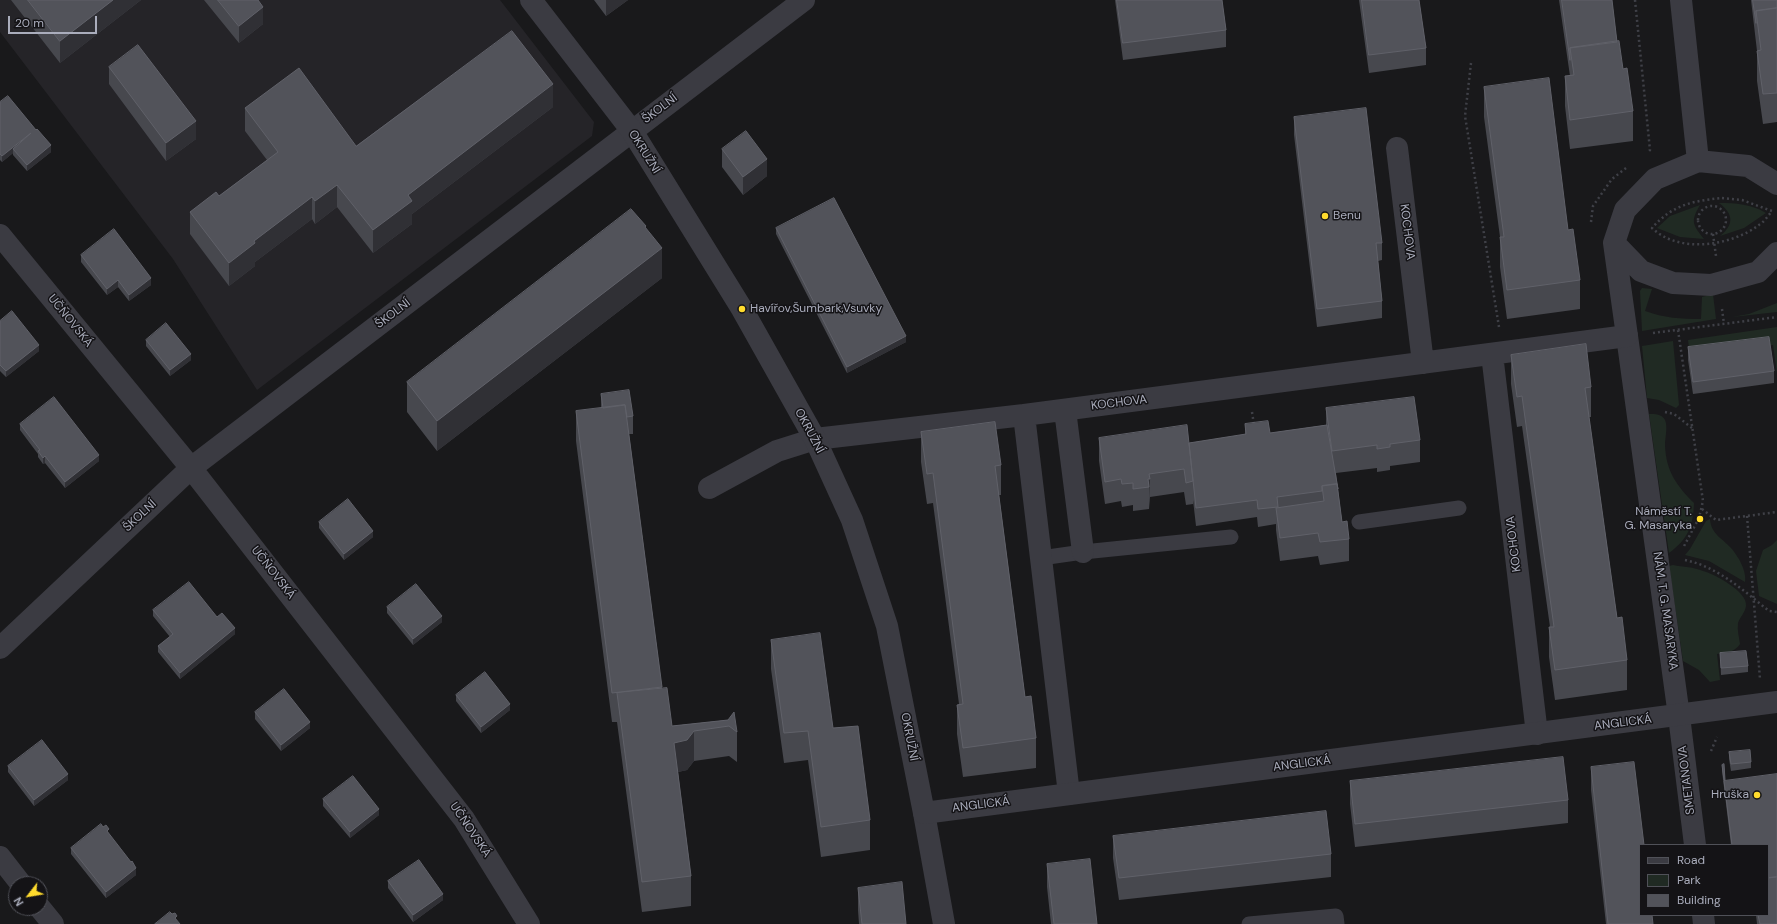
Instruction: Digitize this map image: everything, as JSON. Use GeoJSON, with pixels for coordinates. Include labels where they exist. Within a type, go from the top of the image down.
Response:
{"type":"FeatureCollection","features":[{"type":"Feature","properties":{"kind":"street","name":"OKRUŽNÍ"},"geometry":{"type":"LineString","coordinates":[[531,0],[632,131],[742,309],[815,439],[852,520],[886,626],[924,812],[944,924]]}},
{"type":"Feature","properties":{"kind":"street","name":"ŠKOLNÍ"},"geometry":{"type":"LineString","coordinates":[[0,648],[191,468],[804,0]]}},
{"type":"Feature","properties":{"kind":"street"},"geometry":{"type":"LineString","coordinates":[[1681,0],[1698,161]]}},
{"type":"Feature","properties":{"kind":"street","name":"KOCHOVA"},"geometry":{"type":"LineString","coordinates":[[1396,148],[1423,363]]}},
{"type":"Feature","properties":{"kind":"street","name":"NÁM. T. G. MASARYKA"},"geometry":{"type":"LineString","coordinates":[[1679,716],[1665,559],[1627,336],[1614,243],[1625,210],[1655,179],[1698,161],[1748,166],[1777,184]]}},
{"type":"Feature","properties":{"kind":"street","name":"UČŇOVSKÁ"},"geometry":{"type":"LineString","coordinates":[[0,235],[191,468],[464,819],[529,924]]}},
{"type":"Feature","properties":{"kind":"street"},"geometry":{"type":"LineString","coordinates":[[1614,243],[1641,271],[1673,283],[1711,285],[1758,272],[1777,253]]}},
{"type":"Feature","properties":{"kind":"street","name":"KOCHOVA"},"geometry":{"type":"LineString","coordinates":[[709,488],[777,451],[815,439],[1065,410],[1627,336]]}},
{"type":"Feature","properties":{"kind":"street","name":"KOCHOVA"},"geometry":{"type":"LineString","coordinates":[[1498,353],[1537,734]]}},
{"type":"Feature","properties":{"kind":"street"},"geometry":{"type":"LineString","coordinates":[[1065,410],[1083,552]]}},
{"type":"Feature","properties":{"kind":"street"},"geometry":{"type":"LineString","coordinates":[[1024,415],[1069,794]]}},
{"type":"Feature","properties":{"kind":"street"},"geometry":{"type":"LineString","coordinates":[[1679,716],[1777,702]]}},
{"type":"Feature","properties":{"kind":"street","name":"ANGLICKÁ"},"geometry":{"type":"LineString","coordinates":[[924,812],[1679,716]]}},
{"type":"Feature","properties":{"kind":"street","name":"SMETANOVA"},"geometry":{"type":"LineString","coordinates":[[1679,716],[1695,844]]}},
{"type":"Feature","properties":{"kind":"street"},"geometry":{"type":"LineString","coordinates":[[0,857],[15,876]]}},
{"type":"Feature","properties":{"kind":"street"},"geometry":{"type":"LineString","coordinates":[[46,916],[53,924]]}},
{"type":"Feature","properties":{"kind":"lane"},"geometry":{"type":"LineString","coordinates":[[1359,522],[1459,508]]}},
{"type":"Feature","properties":{"kind":"lane"},"geometry":{"type":"LineString","coordinates":[[1041,558],[1083,552],[1231,537]]}},
{"type":"Feature","properties":{"kind":"lane"},"geometry":{"type":"LineString","coordinates":[[1249,924],[1336,916],[1337,924]]}},
{"type":"Feature","properties":{"kind":"path"},"geometry":{"type":"LineString","coordinates":[[1635,0],[1650,150],[1645,154]]}},
{"type":"Feature","properties":{"kind":"path"},"geometry":{"type":"LineString","coordinates":[[1471,63],[1465,116],[1498,353]]}},
{"type":"Feature","properties":{"kind":"path"},"geometry":{"type":"LineString","coordinates":[[1590,230],[1592,206],[1612,179],[1628,166]]}},
{"type":"Feature","properties":{"kind":"path"},"geometry":{"type":"LineString","coordinates":[[1722,198],[1742,200],[1772,211],[1760,225],[1738,237],[1715,243],[1699,245],[1677,243],[1659,234],[1652,228],[1676,207],[1709,199],[1722,198]]}},
{"type":"Feature","properties":{"kind":"path"},"geometry":{"type":"LineString","coordinates":[[1709,199],[1710,207]]}},
{"type":"Feature","properties":{"kind":"path"},"geometry":{"type":"LineString","coordinates":[[1710,207],[1722,211],[1726,219],[1721,231],[1714,234],[1709,234],[1701,229],[1698,220],[1702,212],[1710,207]]}},
{"type":"Feature","properties":{"kind":"path"},"geometry":{"type":"LineString","coordinates":[[1714,234],[1715,243]]}},
{"type":"Feature","properties":{"kind":"path"},"geometry":{"type":"LineString","coordinates":[[1627,336],[1777,317]]}},
{"type":"Feature","properties":{"kind":"path"},"geometry":{"type":"LineString","coordinates":[[1665,559],[1686,545],[1699,518],[1703,501],[1678,330]]}},
{"type":"Feature","properties":{"kind":"path"},"geometry":{"type":"LineString","coordinates":[[1702,508],[1716,520],[1777,512]]}},
{"type":"Feature","properties":{"kind":"path"},"geometry":{"type":"LineString","coordinates":[[1747,516],[1760,681]]}},
{"type":"Feature","properties":{"kind":"path"},"geometry":{"type":"LineString","coordinates":[[1665,559],[1695,562],[1722,574],[1769,611],[1777,612]]}},
{"type":"Feature","properties":{"kind":"path"},"geometry":{"type":"LineString","coordinates":[[1708,756],[1717,737],[1725,736]]}},
{"type":"Feature","properties":{"kind":"shaded area"},"geometry":{"type":"Polygon","coordinates":[[[0,0],[500,0],[594,122],[592,136],[257,390],[173,259],[0,32],[0,0]]]}},
{"type":"Feature","properties":{"kind":"green space"},"geometry":{"type":"Polygon","coordinates":[[[1719,203],[1749,206],[1766,213],[1744,228],[1720,236],[1725,232],[1730,224],[1730,215],[1719,203]]]}},
{"type":"Feature","properties":{"kind":"green space"},"geometry":{"type":"Polygon","coordinates":[[[1700,205],[1695,216],[1694,223],[1695,227],[1704,239],[1680,237],[1657,228],[1670,216],[1700,205]]]}},
{"type":"Feature","properties":{"kind":"green space"},"geometry":{"type":"Polygon","coordinates":[[[1642,288],[1652,289],[1645,311],[1666,317],[1701,319],[1702,297],[1713,294],[1716,319],[1642,331],[1640,291],[1642,288]]]}},
{"type":"Feature","properties":{"kind":"green space"},"geometry":{"type":"Polygon","coordinates":[[[1777,303],[1777,312],[1732,317],[1749,314],[1777,303]]]}},
{"type":"Feature","properties":{"kind":"green space"},"geometry":{"type":"Polygon","coordinates":[[[1777,327],[1777,373],[1773,345],[1690,356],[1688,340],[1777,327]]]}},
{"type":"Feature","properties":{"kind":"green space"},"geometry":{"type":"Polygon","coordinates":[[[1673,341],[1679,405],[1676,408],[1659,400],[1647,398],[1642,346],[1673,341]]]}},
{"type":"Feature","properties":{"kind":"green space"},"geometry":{"type":"Polygon","coordinates":[[[1649,414],[1660,415],[1664,418],[1666,426],[1665,445],[1667,462],[1677,484],[1694,503],[1691,526],[1688,532],[1681,543],[1669,553],[1649,414]]]}},
{"type":"Feature","properties":{"kind":"green space"},"geometry":{"type":"Polygon","coordinates":[[[1710,519],[1712,528],[1739,559],[1745,573],[1745,582],[1709,561],[1685,555],[1706,521],[1710,519]]]}},
{"type":"Feature","properties":{"kind":"green space"},"geometry":{"type":"Polygon","coordinates":[[[1777,540],[1777,604],[1759,596],[1756,571],[1763,550],[1777,540]]]}},
{"type":"Feature","properties":{"kind":"green space"},"geometry":{"type":"Polygon","coordinates":[[[1673,565],[1696,569],[1715,576],[1730,584],[1742,595],[1745,601],[1746,606],[1744,613],[1738,623],[1740,644],[1738,647],[1727,653],[1717,654],[1720,680],[1710,682],[1699,670],[1683,661],[1669,566],[1673,565]]]}},
{"type":"Feature","properties":{"kind":"building"},"geometry":{"type":"Polygon","coordinates":[[[28,0],[113,0],[60,41],[28,0]]]}},
{"type":"Feature","properties":{"kind":"building"},"geometry":{"type":"Polygon","coordinates":[[[218,0],[258,0],[263,7],[239,26],[218,0]]]}},
{"type":"Feature","properties":{"kind":"building"},"geometry":{"type":"Polygon","coordinates":[[[1117,0],[1222,0],[1226,30],[1123,43],[1117,0]]]}},
{"type":"Feature","properties":{"kind":"building"},"geometry":{"type":"Polygon","coordinates":[[[1362,0],[1419,0],[1426,48],[1369,55],[1362,0]]]}},
{"type":"Feature","properties":{"kind":"building"},"geometry":{"type":"Polygon","coordinates":[[[1562,0],[1612,0],[1617,42],[1570,48],[1570,60],[1562,0]]]}},
{"type":"Feature","properties":{"kind":"building"},"geometry":{"type":"Polygon","coordinates":[[[1753,0],[1777,0],[1777,8],[1756,11],[1756,23],[1753,0]]]}},
{"type":"Feature","properties":{"kind":"building"},"geometry":{"type":"Polygon","coordinates":[[[1777,8],[1777,93],[1763,94],[1757,51],[1761,50],[1756,11],[1777,8]]]}},
{"type":"Feature","properties":{"kind":"building"},"geometry":{"type":"Polygon","coordinates":[[[512,31],[553,84],[408,195],[412,201],[373,230],[337,185],[315,201],[312,197],[254,241],[255,243],[229,263],[190,212],[216,192],[219,196],[278,152],[245,108],[299,68],[356,146],[512,31]]]}},
{"type":"Feature","properties":{"kind":"building"},"geometry":{"type":"Polygon","coordinates":[[[1619,41],[1623,69],[1627,68],[1633,111],[1570,120],[1565,76],[1574,75],[1570,48],[1619,41]]]}},
{"type":"Feature","properties":{"kind":"building"},"geometry":{"type":"Polygon","coordinates":[[[138,45],[196,121],[166,143],[109,67],[138,45]]]}},
{"type":"Feature","properties":{"kind":"building"},"geometry":{"type":"Polygon","coordinates":[[[1549,78],[1568,230],[1573,229],[1580,280],[1507,290],[1500,237],[1504,237],[1484,87],[1549,78]]]}},
{"type":"Feature","properties":{"kind":"building"},"geometry":{"type":"Polygon","coordinates":[[[8,96],[36,130],[37,129],[51,145],[27,165],[13,149],[31,133],[2,156],[0,154],[0,102],[8,96]]]}},
{"type":"Feature","properties":{"kind":"building"},"geometry":{"type":"Polygon","coordinates":[[[1366,108],[1382,243],[1376,243],[1382,301],[1317,309],[1294,117],[1366,108]]]}},
{"type":"Feature","properties":{"kind":"building"},"geometry":{"type":"Polygon","coordinates":[[[746,131],[767,159],[743,177],[722,149],[746,131]]]}},
{"type":"Feature","properties":{"kind":"building"},"geometry":{"type":"Polygon","coordinates":[[[834,198],[906,336],[847,367],[776,228],[834,198]]]}},
{"type":"Feature","properties":{"kind":"building"},"geometry":{"type":"Polygon","coordinates":[[[631,209],[662,248],[437,421],[407,382],[631,209]]]}},
{"type":"Feature","properties":{"kind":"building"},"geometry":{"type":"Polygon","coordinates":[[[114,229],[151,278],[129,295],[118,280],[107,289],[81,255],[114,229]]]}},
{"type":"Feature","properties":{"kind":"building"},"geometry":{"type":"Polygon","coordinates":[[[12,311],[39,345],[6,371],[0,365],[0,321],[12,311]]]}},
{"type":"Feature","properties":{"kind":"building"},"geometry":{"type":"Polygon","coordinates":[[[166,323],[191,354],[170,370],[146,340],[166,323]]]}},
{"type":"Feature","properties":{"kind":"building"},"geometry":{"type":"Polygon","coordinates":[[[1769,337],[1774,371],[1693,382],[1688,347],[1769,337]]]}},
{"type":"Feature","properties":{"kind":"building"},"geometry":{"type":"Polygon","coordinates":[[[1586,344],[1591,387],[1585,388],[1617,618],[1622,617],[1627,660],[1555,670],[1549,627],[1554,627],[1522,396],[1517,397],[1511,355],[1586,344]]]}},
{"type":"Feature","properties":{"kind":"building"},"geometry":{"type":"Polygon","coordinates":[[[629,390],[633,416],[627,417],[625,405],[603,408],[601,394],[629,390]]]}},
{"type":"Feature","properties":{"kind":"building"},"geometry":{"type":"Polygon","coordinates":[[[54,397],[99,455],[65,482],[45,456],[43,458],[38,451],[40,450],[20,424],[54,397]]]}},
{"type":"Feature","properties":{"kind":"building"},"geometry":{"type":"Polygon","coordinates":[[[1414,397],[1420,440],[1390,444],[1390,447],[1377,449],[1377,445],[1332,451],[1326,408],[1414,397]]]}},
{"type":"Feature","properties":{"kind":"building"},"geometry":{"type":"Polygon","coordinates":[[[625,405],[662,687],[612,693],[576,411],[625,405]]]}},
{"type":"Feature","properties":{"kind":"building"},"geometry":{"type":"Polygon","coordinates":[[[1268,421],[1270,433],[1327,425],[1338,489],[1337,484],[1322,486],[1322,491],[1277,497],[1278,507],[1258,509],[1257,500],[1196,508],[1189,443],[1246,434],[1245,424],[1268,421]]]}},
{"type":"Feature","properties":{"kind":"building"},"geometry":{"type":"Polygon","coordinates":[[[995,422],[1001,465],[995,466],[1025,697],[1031,696],[1036,738],[963,748],[957,705],[963,704],[933,473],[927,474],[921,432],[995,422]]]}},
{"type":"Feature","properties":{"kind":"building"},"geometry":{"type":"Polygon","coordinates":[[[1187,425],[1193,481],[1186,483],[1184,469],[1149,474],[1149,487],[1133,489],[1133,483],[1122,484],[1121,479],[1105,482],[1099,438],[1187,425]]]}},
{"type":"Feature","properties":{"kind":"building"},"geometry":{"type":"Polygon","coordinates":[[[1337,484],[1342,522],[1347,521],[1349,539],[1320,542],[1318,533],[1280,538],[1276,508],[1324,501],[1322,486],[1337,484]]]}},
{"type":"Feature","properties":{"kind":"building"},"geometry":{"type":"Polygon","coordinates":[[[348,499],[373,531],[344,554],[319,522],[348,499]]]}},
{"type":"Feature","properties":{"kind":"building"},"geometry":{"type":"Polygon","coordinates":[[[189,582],[217,617],[222,613],[235,628],[180,673],[158,646],[173,634],[153,610],[189,582]]]}},
{"type":"Feature","properties":{"kind":"building"},"geometry":{"type":"Polygon","coordinates":[[[416,584],[442,616],[413,639],[387,607],[416,584]]]}},
{"type":"Feature","properties":{"kind":"building"},"geometry":{"type":"Polygon","coordinates":[[[820,633],[833,728],[858,726],[870,820],[821,827],[808,731],[784,733],[771,640],[820,633]]]}},
{"type":"Feature","properties":{"kind":"building"},"geometry":{"type":"Polygon","coordinates":[[[1746,651],[1748,666],[1721,668],[1720,653],[1746,651]]]}},
{"type":"Feature","properties":{"kind":"building"},"geometry":{"type":"Polygon","coordinates":[[[485,672],[510,704],[481,727],[456,695],[485,672]]]}},
{"type":"Feature","properties":{"kind":"building"},"geometry":{"type":"Polygon","coordinates":[[[667,688],[672,726],[728,720],[734,712],[737,732],[729,726],[694,731],[687,740],[674,743],[691,876],[642,882],[617,693],[667,688]]]}},
{"type":"Feature","properties":{"kind":"building"},"geometry":{"type":"Polygon","coordinates":[[[284,689],[310,722],[281,745],[255,712],[284,689]]]}},
{"type":"Feature","properties":{"kind":"building"},"geometry":{"type":"Polygon","coordinates":[[[42,740],[68,774],[34,800],[8,766],[42,740]]]}},
{"type":"Feature","properties":{"kind":"building"},"geometry":{"type":"Polygon","coordinates":[[[1750,750],[1751,762],[1731,764],[1729,752],[1750,750]]]}},
{"type":"Feature","properties":{"kind":"building"},"geometry":{"type":"Polygon","coordinates":[[[1563,757],[1568,800],[1355,824],[1350,781],[1563,757]]]}},
{"type":"Feature","properties":{"kind":"building"},"geometry":{"type":"Polygon","coordinates":[[[1634,762],[1644,844],[1639,844],[1639,916],[1652,916],[1653,924],[1608,924],[1591,767],[1634,762]]]}},
{"type":"Feature","properties":{"kind":"building"},"geometry":{"type":"Polygon","coordinates":[[[1724,764],[1725,780],[1722,765],[1724,764]]]}},
{"type":"Feature","properties":{"kind":"building"},"geometry":{"type":"Polygon","coordinates":[[[1777,774],[1777,877],[1769,878],[1769,844],[1732,844],[1724,781],[1777,774]]]}},
{"type":"Feature","properties":{"kind":"building"},"geometry":{"type":"Polygon","coordinates":[[[353,776],[379,809],[350,832],[323,799],[353,776]]]}},
{"type":"Feature","properties":{"kind":"building"},"geometry":{"type":"Polygon","coordinates":[[[1326,811],[1331,854],[1119,878],[1113,836],[1326,811]]]}},
{"type":"Feature","properties":{"kind":"building"},"geometry":{"type":"Polygon","coordinates":[[[101,824],[103,827],[106,825],[109,829],[107,831],[136,868],[106,892],[71,848],[101,824]]]}},
{"type":"Feature","properties":{"kind":"building"},"geometry":{"type":"Polygon","coordinates":[[[1090,859],[1097,924],[1054,924],[1047,864],[1090,859]]]}},
{"type":"Feature","properties":{"kind":"building"},"geometry":{"type":"Polygon","coordinates":[[[419,860],[443,894],[413,915],[388,881],[419,860]]]}},
{"type":"Feature","properties":{"kind":"building"},"geometry":{"type":"Polygon","coordinates":[[[1777,877],[1777,924],[1760,924],[1758,916],[1769,916],[1769,878],[1777,877]]]}},
{"type":"Feature","properties":{"kind":"building"},"geometry":{"type":"Polygon","coordinates":[[[902,882],[906,924],[862,924],[858,888],[902,882]]]}},
{"type":"Feature","properties":{"kind":"building"},"geometry":{"type":"Polygon","coordinates":[[[170,912],[172,914],[175,913],[177,916],[175,918],[180,924],[155,924],[170,912]]]}},
{"type":"Feature","properties":{"kind":"place","name":"Benu"},"geometry":{"type":"Point","coordinates":[1325,216]}},
{"type":"Feature","properties":{"kind":"place","name":"Havířov,Šumbark,Vsuvky"},"geometry":{"type":"Point","coordinates":[742,309]}},
{"type":"Feature","properties":{"kind":"place","name":"Náměstí T. G. Masaryka"},"geometry":{"type":"Point","coordinates":[1700,519]}},
{"type":"Feature","properties":{"kind":"place","name":"Hruška"},"geometry":{"type":"Point","coordinates":[1757,795]}}]}
